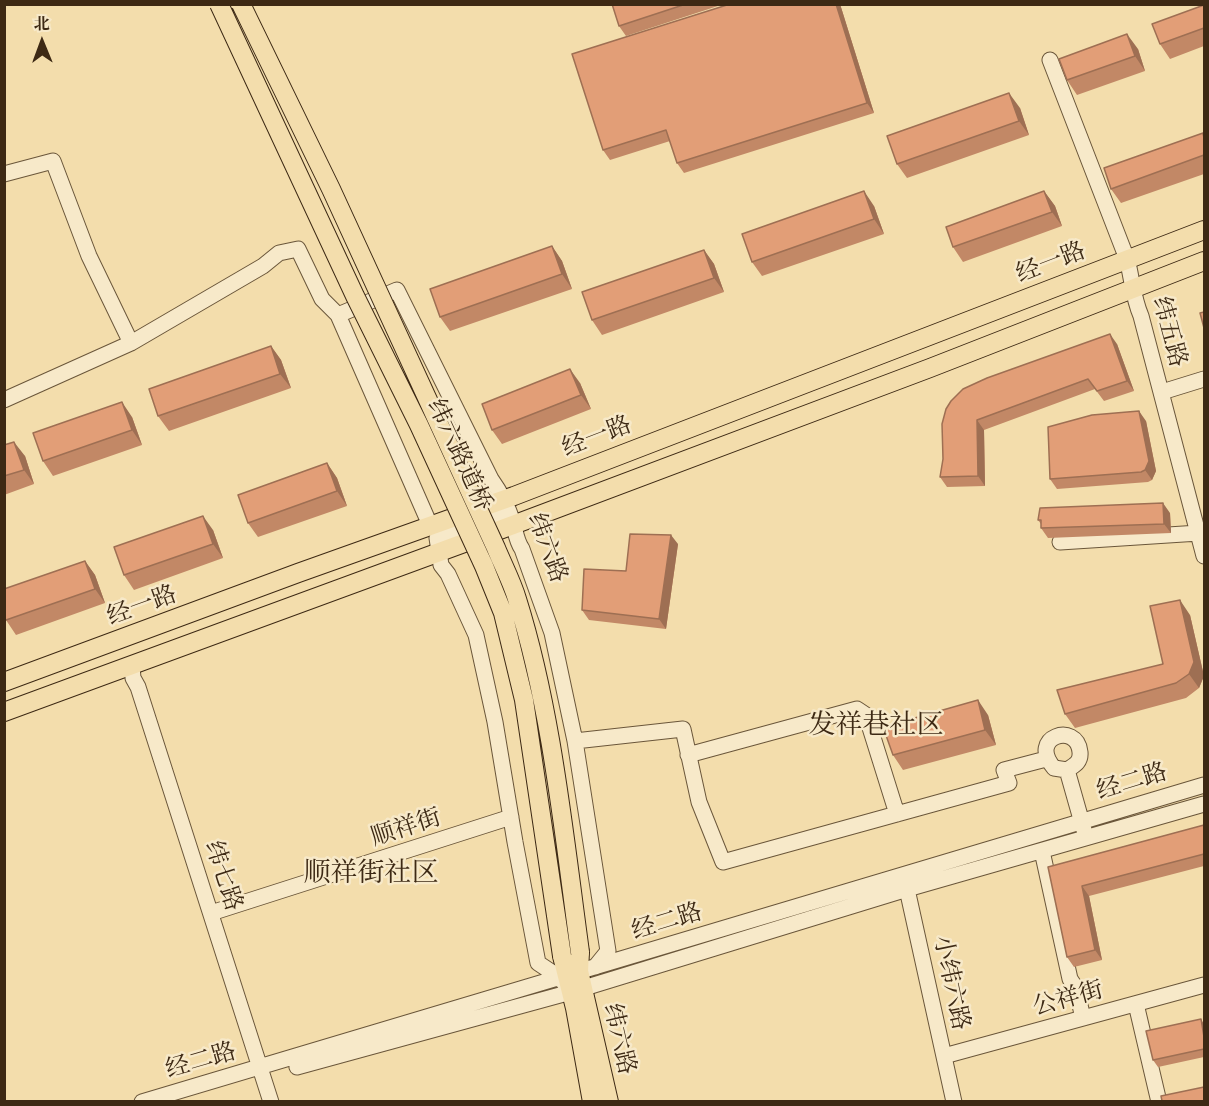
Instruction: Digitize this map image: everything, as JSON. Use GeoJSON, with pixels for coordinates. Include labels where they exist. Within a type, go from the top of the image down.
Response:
{"type":"FeatureCollection","features":[{"type":"Feature","properties":{"kind":"main road","name":"纬六路道桥"},"geometry":{"type":"LineString","coordinates":[[219,4],[419,426],[484,566],[502,613],[524,700],[562,956]]}},
{"type":"Feature","properties":{"kind":"main road","name":"纬六路道桥"},"geometry":{"type":"LineString","coordinates":[[241,4],[331,189],[496,548],[516,597],[533,656],[545,713],[580,952]]}},
{"type":"Feature","properties":{"kind":"main road","name":"经一路"},"geometry":{"type":"LineString","coordinates":[[4,682],[504,499],[1204,230]]}},
{"type":"Feature","properties":{"kind":"main road"},"geometry":{"type":"LineString","coordinates":[[4,712],[513,525],[930,368],[1204,261]]}},
{"type":"Feature","properties":{"kind":"main road","name":"纬六路"},"geometry":{"type":"LineString","coordinates":[[580,952],[576,978],[592,1101]]}},
{"type":"Feature","properties":{"kind":"main road","name":"纬六路"},"geometry":{"type":"LineString","coordinates":[[562,956],[576,978],[609,1101]]}},
{"type":"Feature","properties":{"kind":"street","name":"纬五路"},"geometry":{"type":"LineString","coordinates":[[1050,60],[1127,259],[1135,302],[1142,316],[1204,556]]}},
{"type":"Feature","properties":{"kind":"street"},"geometry":{"type":"LineString","coordinates":[[4,174],[53,161],[89,256],[131,343]]}},
{"type":"Feature","properties":{"kind":"street"},"geometry":{"type":"LineString","coordinates":[[4,400],[131,343],[263,266],[279,253],[298,249],[322,299],[338,315],[430,525]]}},
{"type":"Feature","properties":{"kind":"street"},"geometry":{"type":"LineString","coordinates":[[338,315],[397,290],[491,479],[504,499]]}},
{"type":"Feature","properties":{"kind":"street"},"geometry":{"type":"LineString","coordinates":[[1162,392],[1204,379]]}},
{"type":"Feature","properties":{"kind":"street","name":"纬六路"},"geometry":{"type":"LineString","coordinates":[[504,499],[515,538],[522,549],[552,633],[574,741],[608,951],[576,978]]}},
{"type":"Feature","properties":{"kind":"street","name":"纬六路"},"geometry":{"type":"LineString","coordinates":[[438,551],[437,538],[502,515],[504,499]]}},
{"type":"Feature","properties":{"kind":"street"},"geometry":{"type":"LineString","coordinates":[[1060,542],[1198,533]]}},
{"type":"Feature","properties":{"kind":"street"},"geometry":{"type":"LineString","coordinates":[[438,551],[441,565],[448,574],[476,635],[495,722],[538,963],[576,978]]}},
{"type":"Feature","properties":{"kind":"street","name":"纬七路"},"geometry":{"type":"LineString","coordinates":[[132,666],[133,678],[138,687],[271,1101]]}},
{"type":"Feature","properties":{"kind":"street"},"geometry":{"type":"LineString","coordinates":[[688,755],[857,709],[866,715],[897,814]]}},
{"type":"Feature","properties":{"kind":"street"},"geometry":{"type":"LineString","coordinates":[[574,741],[683,729],[699,802],[723,862],[1010,783],[1004,770],[1046,759]]}},
{"type":"Feature","properties":{"kind":"street"},"geometry":{"type":"LineString","coordinates":[[1062,734],[1073,737],[1079,744],[1081,756],[1077,763],[1067,770],[1054,768],[1046,759],[1046,748],[1052,739],[1062,734]]}},
{"type":"Feature","properties":{"kind":"street"},"geometry":{"type":"LineString","coordinates":[[1067,770],[1087,838]]}},
{"type":"Feature","properties":{"kind":"street","name":"经二路"},"geometry":{"type":"LineString","coordinates":[[177,1101],[262,1072],[905,882],[1082,821],[1204,784]]}},
{"type":"Feature","properties":{"kind":"street","name":"经二路"},"geometry":{"type":"LineString","coordinates":[[576,978],[905,882],[1042,852],[1204,804]]}},
{"type":"Feature","properties":{"kind":"street","name":"顺祥街"},"geometry":{"type":"LineString","coordinates":[[211,913],[511,817]]}},
{"type":"Feature","properties":{"kind":"street"},"geometry":{"type":"LineString","coordinates":[[1042,852],[1070,979],[1076,988],[1083,1018]]}},
{"type":"Feature","properties":{"kind":"street","name":"小纬六路"},"geometry":{"type":"LineString","coordinates":[[905,882],[954,1101]]}},
{"type":"Feature","properties":{"kind":"street","name":"公祥街"},"geometry":{"type":"LineString","coordinates":[[944,1056],[1204,985]]}},
{"type":"Feature","properties":{"kind":"street"},"geometry":{"type":"LineString","coordinates":[[1136,1004],[1159,1101]]}},
{"type":"Feature","properties":{"kind":"street","name":"经二路"},"geometry":{"type":"LineString","coordinates":[[142,1101],[262,1072]]}},
{"type":"Feature","properties":{"kind":"building"},"geometry":{"type":"Polygon","coordinates":[[[612,4],[686,4],[619,26],[612,4]]]}},
{"type":"Feature","properties":{"kind":"building"},"geometry":{"type":"Polygon","coordinates":[[[730,4],[836,4],[867,103],[677,163],[666,130],[603,150],[572,54],[730,4]]]}},
{"type":"Feature","properties":{"kind":"building"},"geometry":{"type":"Polygon","coordinates":[[[1204,5],[1204,28],[1160,44],[1152,24],[1204,5]]]}},
{"type":"Feature","properties":{"kind":"building"},"geometry":{"type":"Polygon","coordinates":[[[1127,34],[1135,56],[1067,80],[1059,59],[1127,34]]]}},
{"type":"Feature","properties":{"kind":"building"},"geometry":{"type":"Polygon","coordinates":[[[1009,93],[1019,121],[897,164],[887,136],[1009,93]]]}},
{"type":"Feature","properties":{"kind":"building"},"geometry":{"type":"Polygon","coordinates":[[[1203,133],[1204,155],[1111,189],[1104,168],[1203,133]]]}},
{"type":"Feature","properties":{"kind":"building"},"geometry":{"type":"Polygon","coordinates":[[[864,191],[874,219],[752,262],[742,234],[864,191]]]}},
{"type":"Feature","properties":{"kind":"building"},"geometry":{"type":"Polygon","coordinates":[[[1044,191],[1052,212],[953,247],[946,227],[1044,191]]]}},
{"type":"Feature","properties":{"kind":"building"},"geometry":{"type":"Polygon","coordinates":[[[552,246],[562,274],[440,317],[430,289],[552,246]]]}},
{"type":"Feature","properties":{"kind":"building"},"geometry":{"type":"Polygon","coordinates":[[[704,250],[714,278],[592,320],[582,292],[704,250]]]}},
{"type":"Feature","properties":{"kind":"building"},"geometry":{"type":"Polygon","coordinates":[[[1204,312],[1204,328],[1200,313],[1204,312]]]}},
{"type":"Feature","properties":{"kind":"building"},"geometry":{"type":"Polygon","coordinates":[[[1110,334],[1127,381],[1097,391],[1088,379],[977,420],[978,476],[940,477],[943,459],[942,424],[946,409],[963,389],[987,378],[1110,334]]]}},
{"type":"Feature","properties":{"kind":"building"},"geometry":{"type":"Polygon","coordinates":[[[271,346],[280,374],[158,416],[149,389],[271,346]]]}},
{"type":"Feature","properties":{"kind":"building"},"geometry":{"type":"Polygon","coordinates":[[[570,369],[581,395],[492,430],[482,404],[570,369]]]}},
{"type":"Feature","properties":{"kind":"building"},"geometry":{"type":"Polygon","coordinates":[[[122,402],[132,430],[43,461],[33,433],[122,402]]]}},
{"type":"Feature","properties":{"kind":"building"},"geometry":{"type":"Polygon","coordinates":[[[1139,411],[1149,461],[1145,470],[1050,479],[1048,427],[1092,415],[1139,411]]]}},
{"type":"Feature","properties":{"kind":"building"},"geometry":{"type":"Polygon","coordinates":[[[14,442],[24,470],[4,476],[4,445],[14,442]]]}},
{"type":"Feature","properties":{"kind":"building"},"geometry":{"type":"Polygon","coordinates":[[[327,463],[337,491],[248,523],[238,495],[327,463]]]}},
{"type":"Feature","properties":{"kind":"building"},"geometry":{"type":"Polygon","coordinates":[[[1163,503],[1164,524],[1041,528],[1041,520],[1038,520],[1040,508],[1163,503]]]}},
{"type":"Feature","properties":{"kind":"building"},"geometry":{"type":"Polygon","coordinates":[[[203,516],[213,544],[124,575],[114,547],[203,516]]]}},
{"type":"Feature","properties":{"kind":"building"},"geometry":{"type":"Polygon","coordinates":[[[630,534],[671,535],[659,619],[582,610],[584,569],[626,571],[630,534]]]}},
{"type":"Feature","properties":{"kind":"building"},"geometry":{"type":"Polygon","coordinates":[[[85,561],[95,589],[6,620],[4,589],[85,561]]]}},
{"type":"Feature","properties":{"kind":"building"},"geometry":{"type":"Polygon","coordinates":[[[1180,600],[1194,662],[1189,674],[1176,683],[1065,714],[1057,690],[1163,664],[1150,606],[1180,600]]]}},
{"type":"Feature","properties":{"kind":"building"},"geometry":{"type":"Polygon","coordinates":[[[978,700],[985,730],[893,755],[883,727],[978,700]]]}},
{"type":"Feature","properties":{"kind":"building"},"geometry":{"type":"Polygon","coordinates":[[[1204,825],[1204,854],[1082,886],[1095,950],[1067,957],[1048,867],[1204,825]]]}},
{"type":"Feature","properties":{"kind":"building"},"geometry":{"type":"Polygon","coordinates":[[[1201,1019],[1204,1049],[1153,1060],[1146,1031],[1201,1019]]]}},
{"type":"Feature","properties":{"kind":"building"},"geometry":{"type":"Polygon","coordinates":[[[1204,1087],[1204,1101],[1162,1101],[1161,1096],[1204,1087]]]}},
{"type":"Feature","properties":{"kind":"district","name":"发祥巷社区"},"geometry":{"type":"Point","coordinates":[876,726]}},
{"type":"Feature","properties":{"kind":"district","name":"顺祥街社区"},"geometry":{"type":"Point","coordinates":[371,874]}}]}
